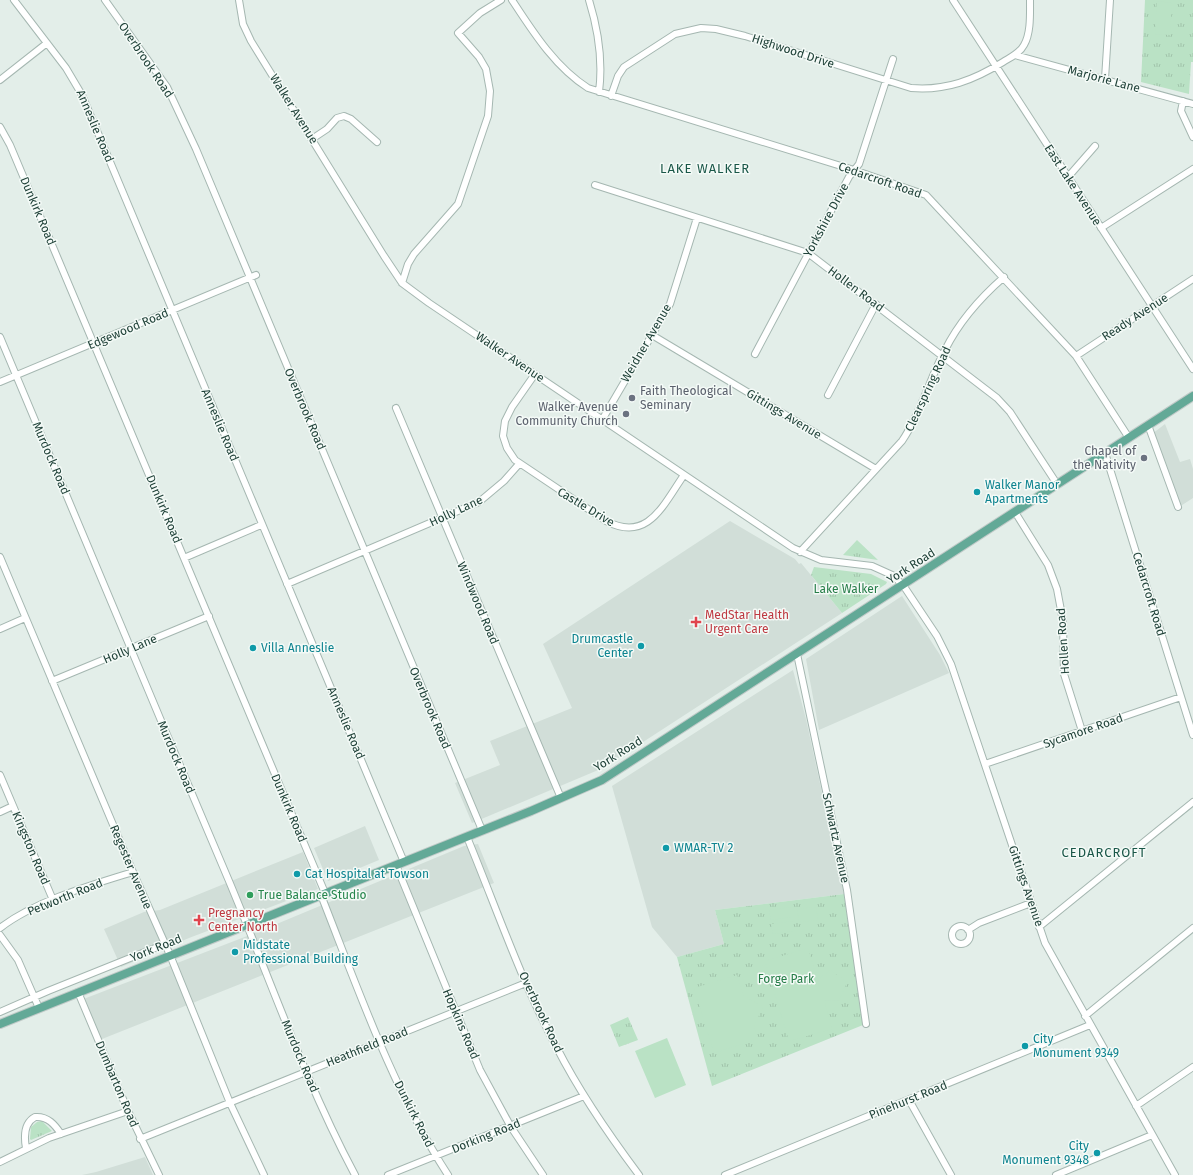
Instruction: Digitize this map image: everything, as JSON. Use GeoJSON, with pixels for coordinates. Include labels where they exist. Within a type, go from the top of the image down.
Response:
{"type":"FeatureCollection","features":[{"type":"Feature","properties":{"kind":"main road","name":"York Road"},"geometry":{"type":"LineString","coordinates":[[0,1024],[467,837],[606,778],[1193,396]]}},
{"type":"Feature","properties":{"kind":"street","name":"Anneslie Road"},"geometry":{"type":"LineString","coordinates":[[14,0],[66,68],[82,95],[404,862]]}},
{"type":"Feature","properties":{"kind":"street","name":"Overbrook Road"},"geometry":{"type":"LineString","coordinates":[[105,0],[159,76],[172,97],[196,149],[482,830]]}},
{"type":"Feature","properties":{"kind":"street","name":"Walker Avenue"},"geometry":{"type":"LineString","coordinates":[[239,0],[243,24],[251,41],[402,283],[429,303],[602,420],[800,552],[821,560],[877,568],[887,572],[903,585]]}},
{"type":"Feature","properties":{"kind":"street"},"geometry":{"type":"LineString","coordinates":[[402,283],[408,264],[414,254],[458,204],[487,121],[490,105],[490,92],[486,69],[479,57],[458,33],[480,13],[500,0]]}},
{"type":"Feature","properties":{"kind":"street","name":"Cedarcroft Road"},"geometry":{"type":"LineString","coordinates":[[512,0],[538,40],[548,52],[583,84],[599,92],[854,170],[926,195],[1076,356],[1129,438]]}},
{"type":"Feature","properties":{"kind":"street"},"geometry":{"type":"LineString","coordinates":[[589,0],[597,27],[600,79],[599,92]]}},
{"type":"Feature","properties":{"kind":"street","name":"East Lake Avenue"},"geometry":{"type":"LineString","coordinates":[[953,0],[1193,369]]}},
{"type":"Feature","properties":{"kind":"street"},"geometry":{"type":"LineString","coordinates":[[1015,55],[1026,41],[1030,0]]}},
{"type":"Feature","properties":{"kind":"street"},"geometry":{"type":"LineString","coordinates":[[1105,80],[1110,0]]}},
{"type":"Feature","properties":{"kind":"street","name":"Highwood Drive"},"geometry":{"type":"LineString","coordinates":[[611,96],[618,76],[624,67],[675,34],[695,29],[726,31],[911,88],[936,89],[958,85],[1015,55]]}},
{"type":"Feature","properties":{"kind":"street"},"geometry":{"type":"LineString","coordinates":[[0,80],[47,43]]}},
{"type":"Feature","properties":{"kind":"street","name":"Marjorie Lane"},"geometry":{"type":"LineString","coordinates":[[1015,55],[1193,104]]}},
{"type":"Feature","properties":{"kind":"street","name":"Yorkshire Drive"},"geometry":{"type":"LineString","coordinates":[[755,354],[849,176],[859,164],[893,59]]}},
{"type":"Feature","properties":{"kind":"street"},"geometry":{"type":"LineString","coordinates":[[1183,101],[1180,111],[1193,137]]}},
{"type":"Feature","properties":{"kind":"street"},"geometry":{"type":"LineString","coordinates":[[312,139],[327,129],[338,118],[344,116],[351,119],[377,142]]}},
{"type":"Feature","properties":{"kind":"street","name":"Dunkirk Road"},"geometry":{"type":"LineString","coordinates":[[0,127],[10,145],[209,616],[323,894],[392,1072],[436,1156],[448,1175]]}},
{"type":"Feature","properties":{"kind":"street"},"geometry":{"type":"LineString","coordinates":[[1068,176],[1095,146]]}},
{"type":"Feature","properties":{"kind":"street"},"geometry":{"type":"LineString","coordinates":[[1101,228],[1193,169]]}},
{"type":"Feature","properties":{"kind":"street","name":"Hollen Road"},"geometry":{"type":"LineString","coordinates":[[595,185],[808,253],[942,355],[1007,408],[1057,484]]}},
{"type":"Feature","properties":{"kind":"street","name":"Weidner Avenue"},"geometry":{"type":"LineString","coordinates":[[602,420],[666,312],[674,293],[697,218]]}},
{"type":"Feature","properties":{"kind":"street","name":"Edgewood Road"},"geometry":{"type":"LineString","coordinates":[[0,382],[256,275]]}},
{"type":"Feature","properties":{"kind":"street","name":"Clearspring Road"},"geometry":{"type":"LineString","coordinates":[[800,552],[902,441],[909,430],[942,355],[971,310],[987,292],[1004,277]]}},
{"type":"Feature","properties":{"kind":"street","name":"Ready Avenue"},"geometry":{"type":"LineString","coordinates":[[1076,356],[1193,279]]}},
{"type":"Feature","properties":{"kind":"street"},"geometry":{"type":"LineString","coordinates":[[828,395],[876,304]]}},
{"type":"Feature","properties":{"kind":"street","name":"Gittings Avenue"},"geometry":{"type":"LineString","coordinates":[[652,335],[876,469]]}},
{"type":"Feature","properties":{"kind":"street","name":"Murdock Road"},"geometry":{"type":"LineString","coordinates":[[0,337],[247,924],[326,1117],[355,1175]]}},
{"type":"Feature","properties":{"kind":"street"},"geometry":{"type":"LineString","coordinates":[[519,464],[507,448],[503,430],[512,407],[535,374]]}},
{"type":"Feature","properties":{"kind":"street","name":"Windwood Road"},"geometry":{"type":"LineString","coordinates":[[396,408],[561,798]]}},
{"type":"Feature","properties":{"kind":"street"},"geometry":{"type":"LineString","coordinates":[[1148,425],[1178,507]]}},
{"type":"Feature","properties":{"kind":"street","name":"Cedarcroft Road"},"geometry":{"type":"LineString","coordinates":[[1105,453],[1193,735]]}},
{"type":"Feature","properties":{"kind":"street","name":"Holly Lane"},"geometry":{"type":"LineString","coordinates":[[287,584],[484,499],[504,481],[519,464]]}},
{"type":"Feature","properties":{"kind":"street","name":"Castle Drive"},"geometry":{"type":"LineString","coordinates":[[519,464],[606,521],[616,526],[626,528],[646,524],[654,518],[684,475]]}},
{"type":"Feature","properties":{"kind":"street","name":"Hollen Road"},"geometry":{"type":"LineString","coordinates":[[1015,512],[1048,565],[1057,589],[1063,621],[1064,674],[1082,731]]}},
{"type":"Feature","properties":{"kind":"street"},"geometry":{"type":"LineString","coordinates":[[184,558],[262,525]]}},
{"type":"Feature","properties":{"kind":"street","name":"Regester Avenue"},"geometry":{"type":"LineString","coordinates":[[0,557],[133,872],[170,955],[230,1102],[264,1175]]}},
{"type":"Feature","properties":{"kind":"street","name":"Gittings Avenue"},"geometry":{"type":"LineString","coordinates":[[903,585],[945,650],[985,764],[1039,927],[1050,952],[1175,1175]]}},
{"type":"Feature","properties":{"kind":"street","name":"Holly Lane"},"geometry":{"type":"LineString","coordinates":[[52,681],[209,616]]}},
{"type":"Feature","properties":{"kind":"street"},"geometry":{"type":"LineString","coordinates":[[0,629],[26,618]]}},
{"type":"Feature","properties":{"kind":"street","name":"Schwartz Avenue"},"geometry":{"type":"LineString","coordinates":[[797,654],[846,890],[866,1024]]}},
{"type":"Feature","properties":{"kind":"street","name":"Sycamore Road"},"geometry":{"type":"LineString","coordinates":[[985,764],[1181,697]]}},
{"type":"Feature","properties":{"kind":"street","name":"Kingston Road"},"geometry":{"type":"LineString","coordinates":[[0,774],[53,900]]}},
{"type":"Feature","properties":{"kind":"street"},"geometry":{"type":"LineString","coordinates":[[1039,927],[1193,802]]}},
{"type":"Feature","properties":{"kind":"street"},"geometry":{"type":"LineString","coordinates":[[0,812],[14,806]]}},
{"type":"Feature","properties":{"kind":"street","name":"Overbrook Road"},"geometry":{"type":"LineString","coordinates":[[467,837],[526,983],[556,1047],[584,1096],[639,1175]]}},
{"type":"Feature","properties":{"kind":"street","name":"Hopkins Road"},"geometry":{"type":"LineString","coordinates":[[396,865],[480,1070],[511,1126],[543,1175]]}},
{"type":"Feature","properties":{"kind":"street","name":"Petworth Road"},"geometry":{"type":"LineString","coordinates":[[0,928],[53,900],[96,883],[133,872]]}},
{"type":"Feature","properties":{"kind":"street"},"geometry":{"type":"LineString","coordinates":[[968,930],[979,923],[1031,903]]}},
{"type":"Feature","properties":{"kind":"street"},"geometry":{"type":"LineString","coordinates":[[1085,1016],[1193,928]]}},
{"type":"Feature","properties":{"kind":"street"},"geometry":{"type":"LineString","coordinates":[[0,934],[18,960],[39,1008]]}},
{"type":"Feature","properties":{"kind":"street","name":"York Road"},"geometry":{"type":"LineString","coordinates":[[0,1012],[165,944]]}},
{"type":"Feature","properties":{"kind":"street","name":"Heathfield Road"},"geometry":{"type":"LineString","coordinates":[[140,1139],[526,983]]}},
{"type":"Feature","properties":{"kind":"street","name":"Dumbarton Road"},"geometry":{"type":"LineString","coordinates":[[78,992],[140,1139],[159,1175]]}},
{"type":"Feature","properties":{"kind":"street","name":"Pinehurst Road"},"geometry":{"type":"LineString","coordinates":[[725,1175],[1090,1025]]}},
{"type":"Feature","properties":{"kind":"street"},"geometry":{"type":"LineString","coordinates":[[1136,1106],[1193,1067]]}},
{"type":"Feature","properties":{"kind":"street","name":"Dorking Road"},"geometry":{"type":"LineString","coordinates":[[388,1175],[584,1096]]}},
{"type":"Feature","properties":{"kind":"street"},"geometry":{"type":"LineString","coordinates":[[908,1100],[951,1175]]}},
{"type":"Feature","properties":{"kind":"street"},"geometry":{"type":"LineString","coordinates":[[0,1162],[26,1148],[61,1134],[128,1111]]}},
{"type":"Feature","properties":{"kind":"street"},"geometry":{"type":"LineString","coordinates":[[26,1148],[25,1133],[30,1122],[35,1117],[41,1117],[50,1121],[61,1134]]}},
{"type":"Feature","properties":{"kind":"street"},"geometry":{"type":"LineString","coordinates":[[1056,1175],[1152,1135]]}},
{"type":"Feature","properties":{"kind":"shaded area"},"geometry":{"type":"Polygon","coordinates":[[[1165,424],[1180,462],[1190,459],[1193,469],[1193,498],[1179,507],[1152,434],[1165,424]]]}},
{"type":"Feature","properties":{"kind":"shaded area"},"geometry":{"type":"Polygon","coordinates":[[[730,521],[795,559],[799,564],[801,563],[842,613],[603,768],[472,823],[455,783],[500,765],[490,741],[572,708],[543,644],[730,521]]]}},
{"type":"Feature","properties":{"kind":"shaded area"},"geometry":{"type":"Polygon","coordinates":[[[902,596],[940,655],[949,673],[819,730],[806,659],[902,596]]]}},
{"type":"Feature","properties":{"kind":"shaded area"},"geometry":{"type":"Polygon","coordinates":[[[793,670],[806,719],[844,894],[715,910],[724,944],[677,957],[652,927],[612,786],[793,670]]]}},
{"type":"Feature","properties":{"kind":"shaded area"},"geometry":{"type":"Polygon","coordinates":[[[365,826],[379,860],[328,881],[314,848],[365,826]]]}},
{"type":"Feature","properties":{"kind":"shaded area"},"geometry":{"type":"Polygon","coordinates":[[[478,844],[494,883],[97,1041],[81,1000],[255,933],[464,846],[478,844]]]}},
{"type":"Feature","properties":{"kind":"shaded area"},"geometry":{"type":"Polygon","coordinates":[[[303,852],[318,889],[189,938],[121,967],[104,929],[144,912],[160,910],[303,852]]]}},
{"type":"Feature","properties":{"kind":"shaded area"},"geometry":{"type":"Polygon","coordinates":[[[145,1157],[153,1175],[82,1175],[96,1172],[145,1157]]]}},
{"type":"Feature","properties":{"kind":"green space"},"geometry":{"type":"Polygon","coordinates":[[[1145,0],[1193,0],[1193,62],[1191,62],[1189,94],[1141,82],[1145,0]]]}},
{"type":"Feature","properties":{"kind":"green space"},"geometry":{"type":"Polygon","coordinates":[[[1157,1],[1172,3],[1170,35],[1155,34],[1157,1]]]}},
{"type":"Feature","properties":{"kind":"green space","name":"Lake Walker"},"geometry":{"type":"Polygon","coordinates":[[[857,540],[878,560],[843,555],[857,540]]]}},
{"type":"Feature","properties":{"kind":"green space","name":"Lake Walker"},"geometry":{"type":"Polygon","coordinates":[[[814,567],[871,574],[887,582],[842,613],[811,575],[814,567]]]}},
{"type":"Feature","properties":{"kind":"green space","name":"Forge Park"},"geometry":{"type":"Polygon","coordinates":[[[844,894],[863,1025],[712,1086],[677,957],[724,944],[715,910],[844,894]]]}},
{"type":"Feature","properties":{"kind":"green space"},"geometry":{"type":"Polygon","coordinates":[[[791,907],[792,917],[771,920],[769,910],[791,907]]]}},
{"type":"Feature","properties":{"kind":"green space"},"geometry":{"type":"Polygon","coordinates":[[[816,907],[818,920],[799,922],[797,909],[816,907]]]}},
{"type":"Feature","properties":{"kind":"green space"},"geometry":{"type":"Polygon","coordinates":[[[793,921],[794,931],[773,934],[771,924],[793,921]]]}},
{"type":"Feature","properties":{"kind":"green space"},"geometry":{"type":"Polygon","coordinates":[[[808,948],[818,982],[819,979],[830,970],[847,982],[839,1001],[824,1000],[832,1029],[789,1041],[765,961],[808,948]]]}},
{"type":"Feature","properties":{"kind":"green space"},"geometry":{"type":"Polygon","coordinates":[[[737,975],[744,996],[763,1007],[754,1026],[758,1039],[714,1053],[694,988],[737,975]]]}},
{"type":"Feature","properties":{"kind":"green space"},"geometry":{"type":"Polygon","coordinates":[[[628,1017],[638,1040],[619,1047],[610,1025],[628,1017]]]}},
{"type":"Feature","properties":{"kind":"green space"},"geometry":{"type":"Polygon","coordinates":[[[667,1038],[686,1085],[655,1098],[635,1051],[667,1038]]]}},
{"type":"Feature","properties":{"kind":"green space"},"geometry":{"type":"Polygon","coordinates":[[[42,1121],[52,1131],[31,1140],[31,1127],[37,1122],[42,1121]]]}},
{"type":"Feature","properties":{"kind":"place","name":"Faith Theological Seminary"},"geometry":{"type":"Point","coordinates":[632,398]}},
{"type":"Feature","properties":{"kind":"place","name":"Walker Avenue Community Church"},"geometry":{"type":"Point","coordinates":[626,414]}},
{"type":"Feature","properties":{"kind":"place","name":"Chapel of the Nativity"},"geometry":{"type":"Point","coordinates":[1144,458]}},
{"type":"Feature","properties":{"kind":"place","name":"Walker Manor Apartments"},"geometry":{"type":"Point","coordinates":[977,492]}},
{"type":"Feature","properties":{"kind":"place","name":"MedStar Health Urgent Care"},"geometry":{"type":"Point","coordinates":[696,622]}},
{"type":"Feature","properties":{"kind":"place","name":"Drumcastle Center"},"geometry":{"type":"Point","coordinates":[641,646]}},
{"type":"Feature","properties":{"kind":"place","name":"Villa Anneslie"},"geometry":{"type":"Point","coordinates":[253,648]}},
{"type":"Feature","properties":{"kind":"place","name":"WMAR-TV 2"},"geometry":{"type":"Point","coordinates":[666,848]}},
{"type":"Feature","properties":{"kind":"place","name":"Cat Hospital at Towson"},"geometry":{"type":"Point","coordinates":[297,874]}},
{"type":"Feature","properties":{"kind":"place","name":"True Balance Studio"},"geometry":{"type":"Point","coordinates":[250,895]}},
{"type":"Feature","properties":{"kind":"place","name":"Pregnancy Center North"},"geometry":{"type":"Point","coordinates":[199,920]}},
{"type":"Feature","properties":{"kind":"place","name":"Midstate Professional Building"},"geometry":{"type":"Point","coordinates":[235,952]}},
{"type":"Feature","properties":{"kind":"place","name":"City Monument 9349"},"geometry":{"type":"Point","coordinates":[1025,1046]}},
{"type":"Feature","properties":{"kind":"place","name":"City Monument 9348"},"geometry":{"type":"Point","coordinates":[1097,1153]}},
{"type":"Feature","properties":{"kind":"district","name":"LAKE WALKER"},"geometry":{"type":"Point","coordinates":[705,168]}},
{"type":"Feature","properties":{"kind":"district","name":"CEDARCROFT"},"geometry":{"type":"Point","coordinates":[1104,852]}}]}
